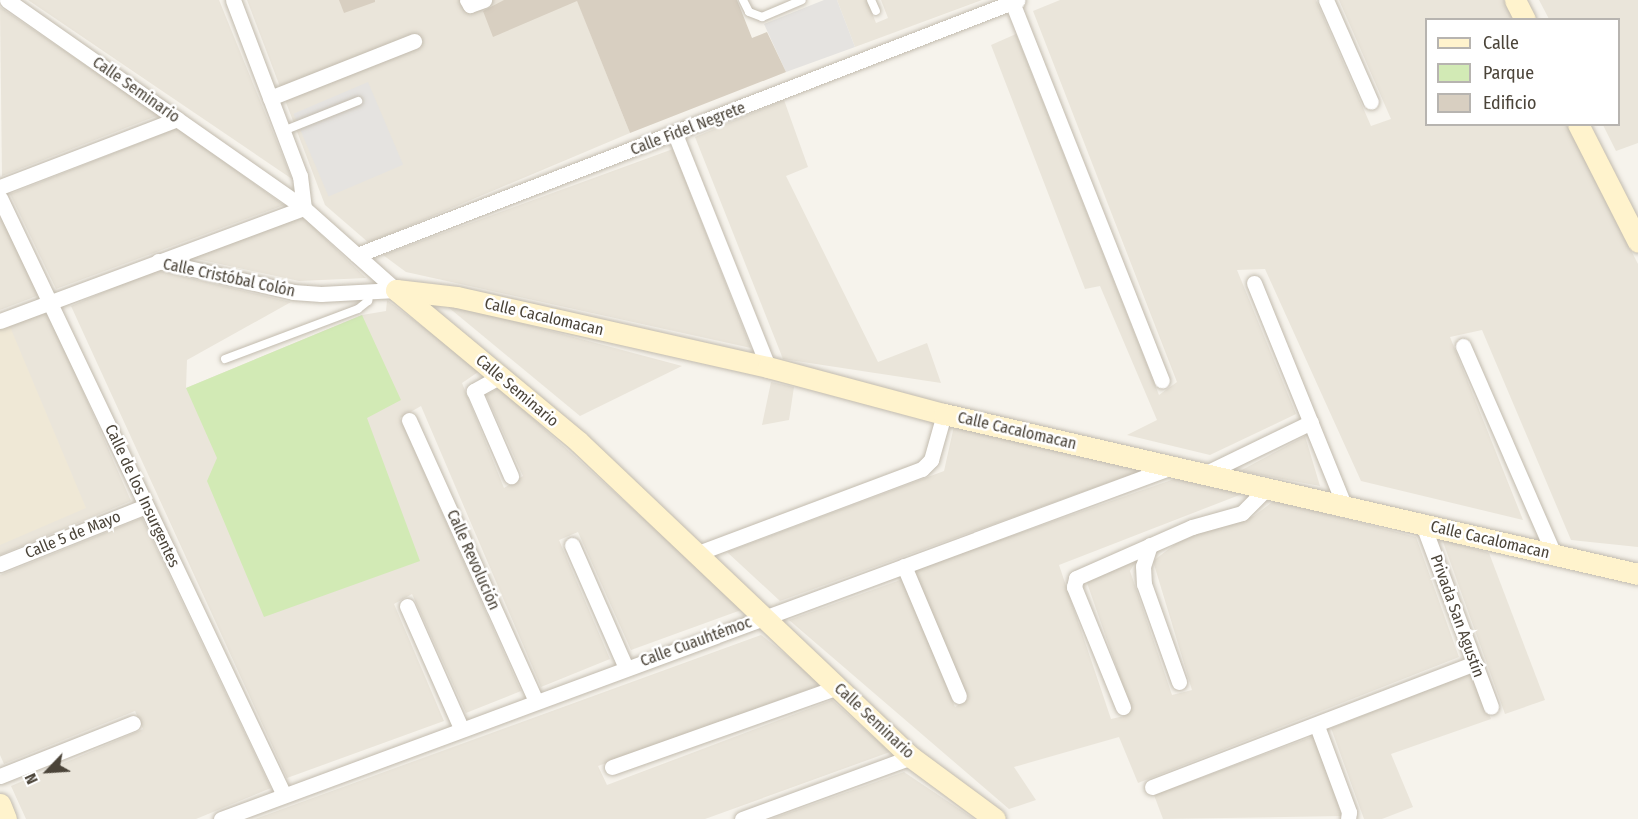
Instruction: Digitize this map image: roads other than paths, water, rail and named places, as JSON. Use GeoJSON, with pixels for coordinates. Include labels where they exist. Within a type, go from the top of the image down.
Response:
{"type":"FeatureCollection","features":[{"type":"Feature","properties":{"kind":"street","name":"Calle Seminario"},"geometry":{"type":"LineString","coordinates":[[8,0],[304,208],[396,290],[579,442],[698,552],[912,757],[995,819]]}},
{"type":"Feature","properties":{"kind":"street"},"geometry":{"type":"LineString","coordinates":[[158,261],[304,208],[304,188],[232,0]]}},
{"type":"Feature","properties":{"kind":"street"},"geometry":{"type":"LineString","coordinates":[[467,0],[470,5],[484,0]]}},
{"type":"Feature","properties":{"kind":"street"},"geometry":{"type":"LineString","coordinates":[[1326,0],[1371,102]]}},
{"type":"Feature","properties":{"kind":"street"},"geometry":{"type":"LineString","coordinates":[[1515,0],[1524,18]]}},
{"type":"Feature","properties":{"kind":"street"},"geometry":{"type":"LineString","coordinates":[[1015,1],[1162,380]]}},
{"type":"Feature","properties":{"kind":"street","name":"Calle Fidel Negrete"},"geometry":{"type":"LineString","coordinates":[[357,255],[1015,1]]}},
{"type":"Feature","properties":{"kind":"street"},"geometry":{"type":"LineString","coordinates":[[270,98],[414,41]]}},
{"type":"Feature","properties":{"kind":"street"},"geometry":{"type":"LineString","coordinates":[[0,187],[177,119]]}},
{"type":"Feature","properties":{"kind":"street"},"geometry":{"type":"LineString","coordinates":[[1579,126],[1638,242]]}},
{"type":"Feature","properties":{"kind":"street"},"geometry":{"type":"LineString","coordinates":[[675,134],[768,367]]}},
{"type":"Feature","properties":{"kind":"street","name":"Calle de los Insurgentes"},"geometry":{"type":"LineString","coordinates":[[0,198],[53,302],[146,506],[284,795]]}},
{"type":"Feature","properties":{"kind":"street","name":"Calle Cristóbal Colón"},"geometry":{"type":"LineString","coordinates":[[0,321],[158,261],[293,292],[396,290]]}},
{"type":"Feature","properties":{"kind":"street"},"geometry":{"type":"LineString","coordinates":[[1254,283],[1345,507]]}},
{"type":"Feature","properties":{"kind":"street","name":"Calle Cacalomacan"},"geometry":{"type":"LineString","coordinates":[[396,290],[457,297],[768,367],[944,414],[1265,490],[1638,574]]}},
{"type":"Feature","properties":{"kind":"street"},"geometry":{"type":"LineString","coordinates":[[1463,346],[1554,554]]}},
{"type":"Feature","properties":{"kind":"street"},"geometry":{"type":"LineString","coordinates":[[499,377],[474,391],[511,476]]}},
{"type":"Feature","properties":{"kind":"street"},"geometry":{"type":"LineString","coordinates":[[698,552],[922,470],[931,460],[944,414]]}},
{"type":"Feature","properties":{"kind":"street","name":"Calle Revolución"},"geometry":{"type":"LineString","coordinates":[[409,420],[536,701]]}},
{"type":"Feature","properties":{"kind":"street"},"geometry":{"type":"LineString","coordinates":[[1202,475],[1311,422]]}},
{"type":"Feature","properties":{"kind":"street","name":"Calle Cuauhtémoc"},"geometry":{"type":"LineString","coordinates":[[221,819],[461,728],[1172,468]]}},
{"type":"Feature","properties":{"kind":"street"},"geometry":{"type":"LineString","coordinates":[[1123,707],[1074,583],[1082,575],[1192,527],[1242,513],[1265,490]]}},
{"type":"Feature","properties":{"kind":"street","name":"Calle 5 de Mayo"},"geometry":{"type":"LineString","coordinates":[[0,564],[146,506]]}},
{"type":"Feature","properties":{"kind":"street","name":"Privada San Agustín"},"geometry":{"type":"LineString","coordinates":[[1423,525],[1491,707]]}},
{"type":"Feature","properties":{"kind":"street"},"geometry":{"type":"LineString","coordinates":[[572,545],[626,668]]}},
{"type":"Feature","properties":{"kind":"street"},"geometry":{"type":"LineString","coordinates":[[1150,545],[1143,566],[1144,584],[1179,682]]}},
{"type":"Feature","properties":{"kind":"street"},"geometry":{"type":"LineString","coordinates":[[904,566],[959,696]]}},
{"type":"Feature","properties":{"kind":"street"},"geometry":{"type":"LineString","coordinates":[[407,606],[461,728]]}},
{"type":"Feature","properties":{"kind":"street"},"geometry":{"type":"LineString","coordinates":[[1152,787],[1317,726],[1475,663]]}},
{"type":"Feature","properties":{"kind":"street"},"geometry":{"type":"LineString","coordinates":[[612,767],[838,687]]}},
{"type":"Feature","properties":{"kind":"street"},"geometry":{"type":"LineString","coordinates":[[0,776],[133,723]]}},
{"type":"Feature","properties":{"kind":"street"},"geometry":{"type":"LineString","coordinates":[[1317,726],[1349,812],[1348,819]]}},
{"type":"Feature","properties":{"kind":"street"},"geometry":{"type":"LineString","coordinates":[[742,819],[912,757]]}},
{"type":"Feature","properties":{"kind":"street"},"geometry":{"type":"LineString","coordinates":[[0,804],[6,819]]}},
{"type":"Feature","properties":{"kind":"lane"},"geometry":{"type":"LineString","coordinates":[[743,0],[749,12],[762,17],[802,0]]}},
{"type":"Feature","properties":{"kind":"lane"},"geometry":{"type":"LineString","coordinates":[[871,0],[876,12]]}},
{"type":"Feature","properties":{"kind":"lane"},"geometry":{"type":"LineString","coordinates":[[284,131],[358,101]]}},
{"type":"Feature","properties":{"kind":"lane"},"geometry":{"type":"LineString","coordinates":[[225,359],[358,309],[368,301],[370,292]]}}]}
